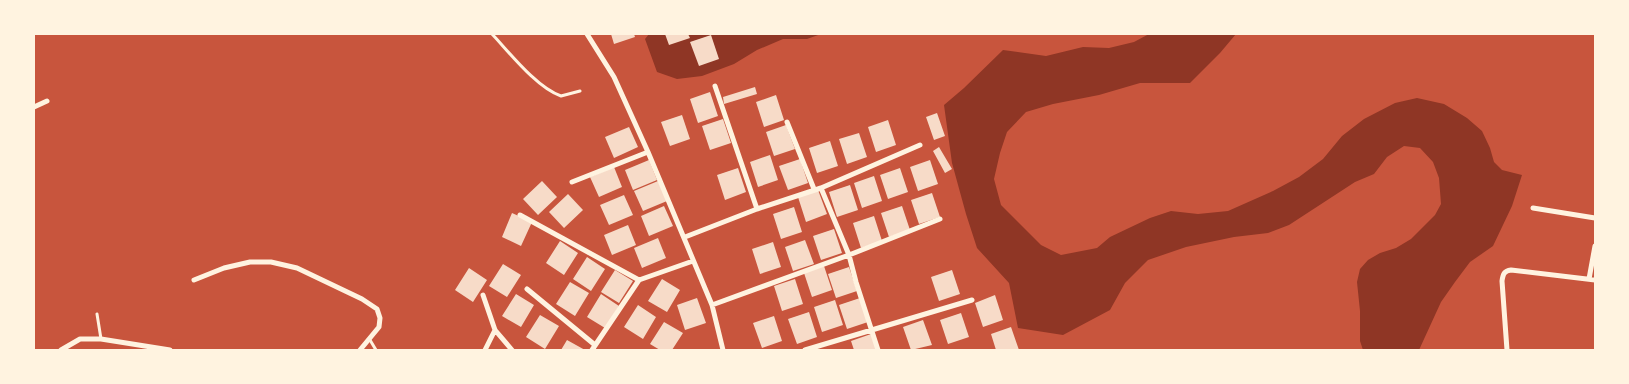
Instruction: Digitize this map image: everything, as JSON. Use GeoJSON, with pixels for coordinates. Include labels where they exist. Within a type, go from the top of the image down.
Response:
{"type":"FeatureCollection","features":[{"type":"Feature","properties":{"kind":"street"},"geometry":{"type":"LineString","coordinates":[[587,34],[614,78],[685,237],[712,305],[723,350]]}},
{"type":"Feature","properties":{"kind":"street"},"geometry":{"type":"LineString","coordinates":[[715,86],[757,209]]}},
{"type":"Feature","properties":{"kind":"street"},"geometry":{"type":"LineString","coordinates":[[34,107],[47,100]]}},
{"type":"Feature","properties":{"kind":"street"},"geometry":{"type":"LineString","coordinates":[[788,122],[814,189]]}},
{"type":"Feature","properties":{"kind":"street"},"geometry":{"type":"LineString","coordinates":[[685,237],[757,209],[820,188],[920,145]]}},
{"type":"Feature","properties":{"kind":"street"},"geometry":{"type":"LineString","coordinates":[[572,182],[648,152]]}},
{"type":"Feature","properties":{"kind":"street"},"geometry":{"type":"LineString","coordinates":[[820,188],[849,255],[878,350]]}},
{"type":"Feature","properties":{"kind":"street"},"geometry":{"type":"LineString","coordinates":[[1533,208],[1595,218]]}},
{"type":"Feature","properties":{"kind":"street"},"geometry":{"type":"LineString","coordinates":[[520,215],[640,280]]}},
{"type":"Feature","properties":{"kind":"street"},"geometry":{"type":"LineString","coordinates":[[712,305],[849,255],[940,219]]}},
{"type":"Feature","properties":{"kind":"street"},"geometry":{"type":"LineString","coordinates":[[1589,279],[1595,246]]}},
{"type":"Feature","properties":{"kind":"street"},"geometry":{"type":"LineString","coordinates":[[527,289],[593,348],[640,280],[693,261]]}},
{"type":"Feature","properties":{"kind":"street"},"geometry":{"type":"LineString","coordinates":[[194,280],[224,268],[243,263],[271,262],[289,266],[374,306],[379,312],[380,322],[376,332],[360,350]]}},
{"type":"Feature","properties":{"kind":"street"},"geometry":{"type":"LineString","coordinates":[[1507,350],[1502,281],[1503,274],[1506,271],[1595,280]]}},
{"type":"Feature","properties":{"kind":"street"},"geometry":{"type":"LineString","coordinates":[[483,294],[495,330],[512,350]]}},
{"type":"Feature","properties":{"kind":"street"},"geometry":{"type":"LineString","coordinates":[[805,350],[972,300]]}},
{"type":"Feature","properties":{"kind":"street"},"geometry":{"type":"LineString","coordinates":[[485,350],[495,330]]}},
{"type":"Feature","properties":{"kind":"street"},"geometry":{"type":"LineString","coordinates":[[61,350],[80,339],[101,339],[170,350]]}},
{"type":"Feature","properties":{"kind":"lane"},"geometry":{"type":"LineString","coordinates":[[492,34],[515,60],[551,92],[561,96],[580,91]]}},
{"type":"Feature","properties":{"kind":"lane"},"geometry":{"type":"LineString","coordinates":[[97,314],[101,339]]}},
{"type":"Feature","properties":{"kind":"lane"},"geometry":{"type":"LineString","coordinates":[[370,340],[376,350]]}},
{"type":"Feature","properties":{"kind":"shaded area"},"geometry":{"type":"Polygon","coordinates":[[[649,34],[821,34],[807,39],[783,39],[757,50],[734,64],[702,76],[677,79],[657,72],[645,39],[649,34]]]}},
{"type":"Feature","properties":{"kind":"shaded area"},"geometry":{"type":"Polygon","coordinates":[[[1149,34],[1236,34],[1190,83],[1140,83],[1099,95],[1053,104],[1026,112],[1007,132],[1000,153],[994,179],[1001,205],[1041,245],[1061,255],[1097,248],[1110,237],[1150,218],[1171,211],[1198,214],[1228,211],[1273,191],[1299,177],[1323,159],[1342,136],[1364,119],[1395,103],[1417,98],[1444,104],[1467,118],[1482,131],[1494,162],[1502,170],[1522,175],[1512,206],[1493,246],[1470,262],[1455,282],[1441,302],[1419,350],[1363,350],[1360,341],[1360,311],[1357,282],[1360,269],[1368,260],[1380,253],[1396,248],[1411,239],[1435,215],[1441,204],[1439,178],[1433,162],[1420,148],[1404,146],[1387,157],[1374,174],[1355,182],[1289,225],[1268,233],[1234,237],[1186,247],[1148,260],[1125,283],[1110,310],[1063,335],[1018,328],[1009,283],[977,248],[952,163],[944,105],[1003,50],[1046,56],[1083,47],[1109,48],[1134,42],[1149,34]]]}},
{"type":"Feature","properties":{"kind":"building"},"geometry":{"type":"Polygon","coordinates":[[[611,34],[634,34],[635,37],[614,44],[611,34]]]}},
{"type":"Feature","properties":{"kind":"building"},"geometry":{"type":"Polygon","coordinates":[[[665,34],[688,34],[690,38],[669,45],[665,34]]]}},
{"type":"Feature","properties":{"kind":"building"},"geometry":{"type":"Polygon","coordinates":[[[711,35],[719,59],[699,66],[690,42],[711,35]]]}},
{"type":"Feature","properties":{"kind":"building"},"geometry":{"type":"Polygon","coordinates":[[[755,87],[757,94],[724,104],[723,97],[755,87]]]}},
{"type":"Feature","properties":{"kind":"building"},"geometry":{"type":"Polygon","coordinates":[[[710,92],[718,116],[698,123],[690,99],[710,92]]]}},
{"type":"Feature","properties":{"kind":"building"},"geometry":{"type":"Polygon","coordinates":[[[776,95],[784,120],[764,127],[756,102],[776,95]]]}},
{"type":"Feature","properties":{"kind":"building"},"geometry":{"type":"Polygon","coordinates":[[[937,113],[945,136],[934,140],[926,117],[937,113]]]}},
{"type":"Feature","properties":{"kind":"building"},"geometry":{"type":"Polygon","coordinates":[[[682,115],[690,139],[670,146],[661,122],[682,115]]]}},
{"type":"Feature","properties":{"kind":"building"},"geometry":{"type":"Polygon","coordinates":[[[723,119],[731,143],[710,150],[702,126],[723,119]]]}},
{"type":"Feature","properties":{"kind":"building"},"geometry":{"type":"Polygon","coordinates":[[[888,120],[896,145],[876,152],[868,127],[888,120]]]}},
{"type":"Feature","properties":{"kind":"building"},"geometry":{"type":"Polygon","coordinates":[[[786,125],[795,149],[774,156],[766,132],[786,125]]]}},
{"type":"Feature","properties":{"kind":"building"},"geometry":{"type":"Polygon","coordinates":[[[629,127],[638,147],[614,158],[605,137],[629,127]]]}},
{"type":"Feature","properties":{"kind":"building"},"geometry":{"type":"Polygon","coordinates":[[[859,133],[867,157],[847,164],[839,139],[859,133]]]}},
{"type":"Feature","properties":{"kind":"building"},"geometry":{"type":"Polygon","coordinates":[[[830,141],[838,166],[817,173],[809,148],[830,141]]]}},
{"type":"Feature","properties":{"kind":"building"},"geometry":{"type":"Polygon","coordinates":[[[939,147],[952,169],[945,173],[933,151],[939,147]]]}},
{"type":"Feature","properties":{"kind":"building"},"geometry":{"type":"Polygon","coordinates":[[[770,155],[778,180],[758,187],[750,162],[770,155]]]}},
{"type":"Feature","properties":{"kind":"building"},"geometry":{"type":"Polygon","coordinates":[[[800,159],[808,183],[788,190],[779,166],[800,159]]]}},
{"type":"Feature","properties":{"kind":"building"},"geometry":{"type":"Polygon","coordinates":[[[649,160],[657,180],[633,190],[625,170],[649,160]]]}},
{"type":"Feature","properties":{"kind":"building"},"geometry":{"type":"Polygon","coordinates":[[[930,160],[938,184],[918,191],[910,167],[930,160]]]}},
{"type":"Feature","properties":{"kind":"building"},"geometry":{"type":"Polygon","coordinates":[[[614,167],[622,187],[599,197],[590,177],[614,167]]]}},
{"type":"Feature","properties":{"kind":"building"},"geometry":{"type":"Polygon","coordinates":[[[738,168],[746,192],[725,200],[717,175],[738,168]]]}},
{"type":"Feature","properties":{"kind":"building"},"geometry":{"type":"Polygon","coordinates":[[[900,168],[908,192],[888,199],[880,175],[900,168]]]}},
{"type":"Feature","properties":{"kind":"building"},"geometry":{"type":"Polygon","coordinates":[[[874,176],[882,201],[862,208],[854,183],[874,176]]]}},
{"type":"Feature","properties":{"kind":"building"},"geometry":{"type":"Polygon","coordinates":[[[542,181],[557,197],[538,215],[523,199],[542,181]]]}},
{"type":"Feature","properties":{"kind":"building"},"geometry":{"type":"Polygon","coordinates":[[[658,181],[667,201],[643,211],[634,191],[658,181]]]}},
{"type":"Feature","properties":{"kind":"building"},"geometry":{"type":"Polygon","coordinates":[[[850,185],[858,210],[837,217],[829,192],[850,185]]]}},
{"type":"Feature","properties":{"kind":"building"},"geometry":{"type":"Polygon","coordinates":[[[818,190],[827,214],[806,222],[798,197],[818,190]]]}},
{"type":"Feature","properties":{"kind":"building"},"geometry":{"type":"Polygon","coordinates":[[[932,193],[940,217],[919,224],[911,200],[932,193]]]}},
{"type":"Feature","properties":{"kind":"building"},"geometry":{"type":"Polygon","coordinates":[[[568,194],[583,210],[564,228],[549,212],[568,194]]]}},
{"type":"Feature","properties":{"kind":"building"},"geometry":{"type":"Polygon","coordinates":[[[624,195],[633,215],[609,225],[600,205],[624,195]]]}},
{"type":"Feature","properties":{"kind":"building"},"geometry":{"type":"Polygon","coordinates":[[[664,206],[673,226],[649,236],[641,216],[664,206]]]}},
{"type":"Feature","properties":{"kind":"building"},"geometry":{"type":"Polygon","coordinates":[[[902,206],[910,230],[889,237],[881,213],[902,206]]]}},
{"type":"Feature","properties":{"kind":"building"},"geometry":{"type":"Polygon","coordinates":[[[794,207],[802,232],[781,239],[773,214],[794,207]]]}},
{"type":"Feature","properties":{"kind":"building"},"geometry":{"type":"Polygon","coordinates":[[[512,213],[532,222],[521,246],[502,237],[512,213]]]}},
{"type":"Feature","properties":{"kind":"building"},"geometry":{"type":"Polygon","coordinates":[[[874,216],[882,241],[861,248],[853,223],[874,216]]]}},
{"type":"Feature","properties":{"kind":"building"},"geometry":{"type":"Polygon","coordinates":[[[628,225],[636,245],[612,255],[604,235],[628,225]]]}},
{"type":"Feature","properties":{"kind":"building"},"geometry":{"type":"Polygon","coordinates":[[[834,229],[842,253],[821,260],[813,236],[834,229]]]}},
{"type":"Feature","properties":{"kind":"building"},"geometry":{"type":"Polygon","coordinates":[[[658,238],[666,258],[642,268],[634,248],[658,238]]]}},
{"type":"Feature","properties":{"kind":"building"},"geometry":{"type":"Polygon","coordinates":[[[805,240],[814,264],[793,271],[785,247],[805,240]]]}},
{"type":"Feature","properties":{"kind":"building"},"geometry":{"type":"Polygon","coordinates":[[[560,241],[578,253],[564,275],[546,263],[560,241]]]}},
{"type":"Feature","properties":{"kind":"building"},"geometry":{"type":"Polygon","coordinates":[[[773,242],[781,267],[760,274],[752,249],[773,242]]]}},
{"type":"Feature","properties":{"kind":"building"},"geometry":{"type":"Polygon","coordinates":[[[587,257],[605,269],[591,291],[573,279],[587,257]]]}},
{"type":"Feature","properties":{"kind":"building"},"geometry":{"type":"Polygon","coordinates":[[[503,264],[521,275],[507,297],[489,286],[503,264]]]}},
{"type":"Feature","properties":{"kind":"building"},"geometry":{"type":"Polygon","coordinates":[[[824,266],[832,290],[812,297],[804,273],[824,266]]]}},
{"type":"Feature","properties":{"kind":"building"},"geometry":{"type":"Polygon","coordinates":[[[849,267],[857,291],[836,298],[828,274],[849,267]]]}},
{"type":"Feature","properties":{"kind":"building"},"geometry":{"type":"Polygon","coordinates":[[[469,268],[487,280],[473,302],[455,290],[469,268]]]}},
{"type":"Feature","properties":{"kind":"building"},"geometry":{"type":"Polygon","coordinates":[[[615,270],[633,281],[619,303],[601,292],[615,270]]]}},
{"type":"Feature","properties":{"kind":"building"},"geometry":{"type":"Polygon","coordinates":[[[952,270],[960,294],[939,301],[931,277],[952,270]]]}},
{"type":"Feature","properties":{"kind":"building"},"geometry":{"type":"Polygon","coordinates":[[[662,279],[680,290],[667,312],[648,301],[662,279]]]}},
{"type":"Feature","properties":{"kind":"building"},"geometry":{"type":"Polygon","coordinates":[[[795,279],[803,304],[782,311],[774,286],[795,279]]]}},
{"type":"Feature","properties":{"kind":"building"},"geometry":{"type":"Polygon","coordinates":[[[570,282],[589,293],[575,316],[556,304],[570,282]]]}},
{"type":"Feature","properties":{"kind":"building"},"geometry":{"type":"Polygon","coordinates":[[[516,294],[534,305],[521,327],[502,316],[516,294]]]}},
{"type":"Feature","properties":{"kind":"building"},"geometry":{"type":"Polygon","coordinates":[[[601,294],[619,306],[605,328],[587,317],[601,294]]]}},
{"type":"Feature","properties":{"kind":"building"},"geometry":{"type":"Polygon","coordinates":[[[995,295],[1003,320],[983,327],[975,303],[995,295]]]}},
{"type":"Feature","properties":{"kind":"building"},"geometry":{"type":"Polygon","coordinates":[[[697,298],[706,323],[685,330],[677,305],[697,298]]]}},
{"type":"Feature","properties":{"kind":"building"},"geometry":{"type":"Polygon","coordinates":[[[860,298],[868,322],[847,329],[839,305],[860,298]]]}},
{"type":"Feature","properties":{"kind":"building"},"geometry":{"type":"Polygon","coordinates":[[[835,300],[843,325],[822,332],[814,307],[835,300]]]}},
{"type":"Feature","properties":{"kind":"building"},"geometry":{"type":"Polygon","coordinates":[[[638,305],[656,317],[643,339],[624,327],[638,305]]]}},
{"type":"Feature","properties":{"kind":"building"},"geometry":{"type":"Polygon","coordinates":[[[809,312],[817,337],[797,344],[788,319],[809,312]]]}},
{"type":"Feature","properties":{"kind":"building"},"geometry":{"type":"Polygon","coordinates":[[[961,313],[969,337],[948,344],[940,320],[961,313]]]}},
{"type":"Feature","properties":{"kind":"building"},"geometry":{"type":"Polygon","coordinates":[[[540,315],[559,326],[545,349],[526,337],[540,315]]]}},
{"type":"Feature","properties":{"kind":"building"},"geometry":{"type":"Polygon","coordinates":[[[774,316],[782,341],[762,348],[753,323],[774,316]]]}},
{"type":"Feature","properties":{"kind":"building"},"geometry":{"type":"Polygon","coordinates":[[[923,320],[932,345],[911,350],[903,327],[923,320]]]}},
{"type":"Feature","properties":{"kind":"building"},"geometry":{"type":"Polygon","coordinates":[[[664,322],[683,333],[672,350],[660,350],[650,344],[664,322]]]}},
{"type":"Feature","properties":{"kind":"building"},"geometry":{"type":"Polygon","coordinates":[[[1011,327],[1019,350],[996,350],[991,334],[1011,327]]]}},
{"type":"Feature","properties":{"kind":"building"},"geometry":{"type":"Polygon","coordinates":[[[871,334],[877,350],[854,350],[851,341],[871,334]]]}},
{"type":"Feature","properties":{"kind":"building"},"geometry":{"type":"Polygon","coordinates":[[[567,340],[585,350],[561,350],[567,340]]]}}]}
